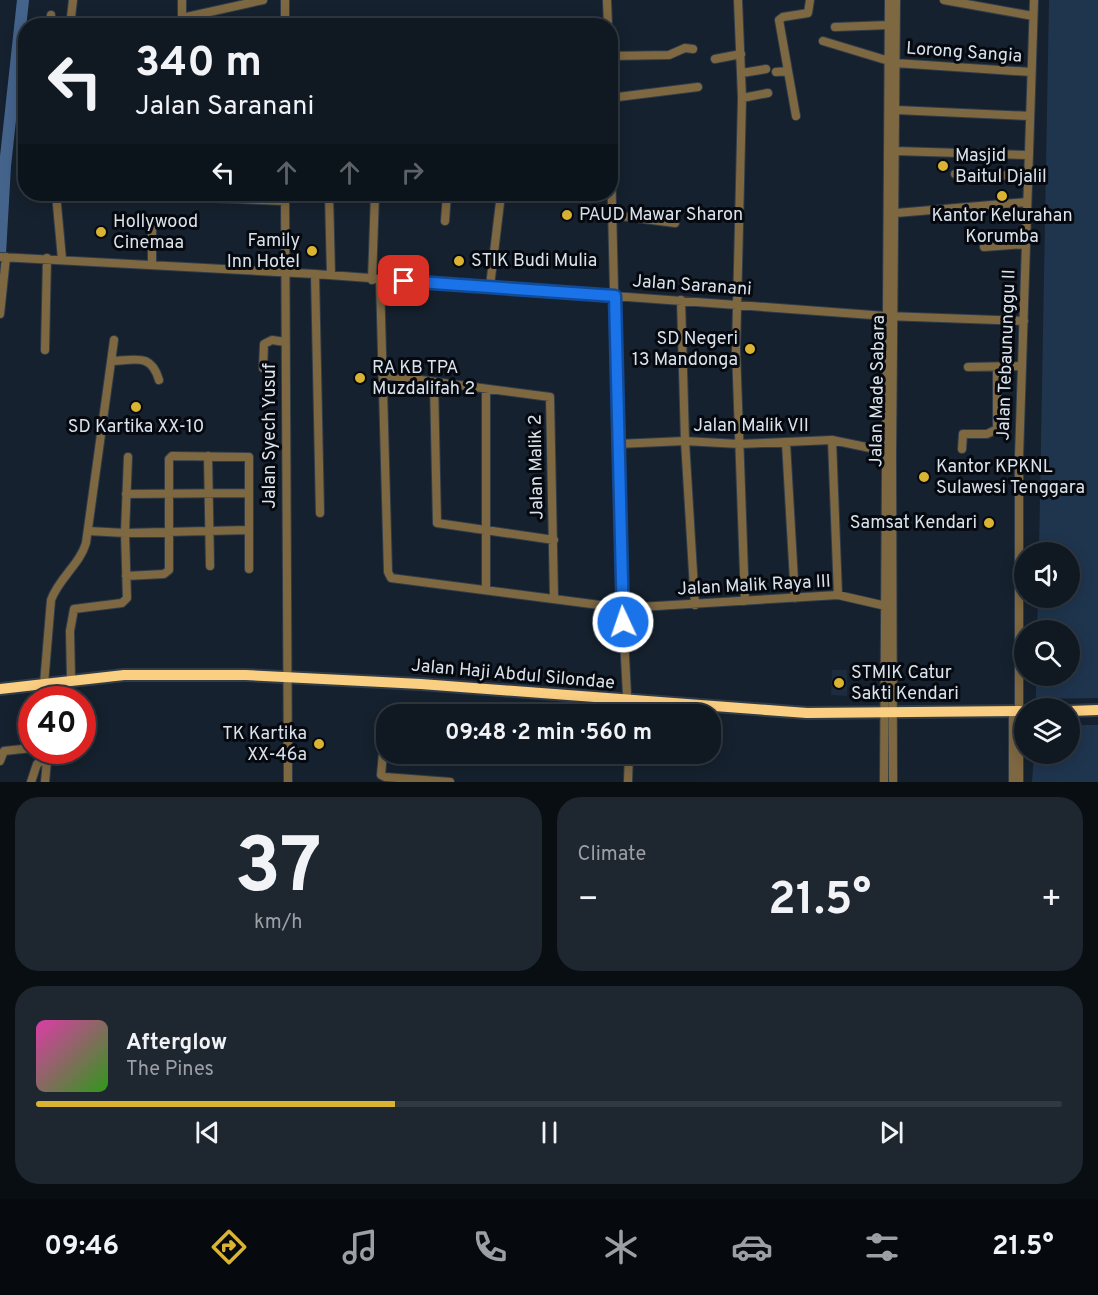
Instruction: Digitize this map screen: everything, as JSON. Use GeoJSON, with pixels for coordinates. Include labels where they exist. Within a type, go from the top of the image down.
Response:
{"type":"FeatureCollection","features":[{"type":"Feature","properties":{"kind":"highway","name":"Jalan Haji Abdul Silondae"},"geometry":{"type":"LineString","coordinates":[[0,689],[135,675],[286,677],[433,684],[627,701],[807,713],[1014,711]]}},
{"type":"Feature","properties":{"kind":"highway"},"geometry":{"type":"LineString","coordinates":[[1080,711],[1098,711]]}},
{"type":"Feature","properties":{"kind":"street"},"geometry":{"type":"LineString","coordinates":[[71,18],[73,0]]}},
{"type":"Feature","properties":{"kind":"street"},"geometry":{"type":"LineString","coordinates":[[182,0],[182,18]]}},
{"type":"Feature","properties":{"kind":"street"},"geometry":{"type":"LineString","coordinates":[[197,18],[263,0]]}},
{"type":"Feature","properties":{"kind":"street"},"geometry":{"type":"LineString","coordinates":[[285,0],[285,18]]}},
{"type":"Feature","properties":{"kind":"street"},"geometry":{"type":"LineString","coordinates":[[607,0],[608,18]]}},
{"type":"Feature","properties":{"kind":"street"},"geometry":{"type":"LineString","coordinates":[[738,0],[742,98],[736,304],[745,602]]}},
{"type":"Feature","properties":{"kind":"street"},"geometry":{"type":"LineString","coordinates":[[796,116],[779,19],[807,13],[810,0]]}},
{"type":"Feature","properties":{"kind":"street","name":"Jalan Made Sabara"},"geometry":{"type":"LineString","coordinates":[[889,0],[896,213],[885,451],[888,711],[893,782]]}},
{"type":"Feature","properties":{"kind":"street","name":"Jalan Made Sabara"},"geometry":{"type":"LineString","coordinates":[[892,62],[896,0]]}},
{"type":"Feature","properties":{"kind":"street"},"geometry":{"type":"LineString","coordinates":[[944,0],[1033,16]]}},
{"type":"Feature","properties":{"kind":"street","name":"Jalan Tebaununggu II"},"geometry":{"type":"LineString","coordinates":[[1019,698],[1024,244],[1034,0]]}},
{"type":"Feature","properties":{"kind":"street"},"geometry":{"type":"LineString","coordinates":[[835,27],[889,25]]}},
{"type":"Feature","properties":{"kind":"street","name":"Lorong Sangia"},"geometry":{"type":"LineString","coordinates":[[823,41],[892,62],[1031,72]]}},
{"type":"Feature","properties":{"kind":"street"},"geometry":{"type":"LineString","coordinates":[[618,56],[669,55],[685,48],[693,49]]}},
{"type":"Feature","properties":{"kind":"street"},"geometry":{"type":"LineString","coordinates":[[715,59],[741,54]]}},
{"type":"Feature","properties":{"kind":"street"},"geometry":{"type":"LineString","coordinates":[[742,73],[766,69]]}},
{"type":"Feature","properties":{"kind":"street"},"geometry":{"type":"LineString","coordinates":[[776,72],[788,71]]}},
{"type":"Feature","properties":{"kind":"street"},"geometry":{"type":"LineString","coordinates":[[618,97],[698,87]]}},
{"type":"Feature","properties":{"kind":"street"},"geometry":{"type":"LineString","coordinates":[[742,98],[768,93]]}},
{"type":"Feature","properties":{"kind":"street"},"geometry":{"type":"LineString","coordinates":[[893,108],[1030,116]]}},
{"type":"Feature","properties":{"kind":"street","name":"Jalan Made Sabara"},"geometry":{"type":"LineString","coordinates":[[884,782],[888,711],[893,108]]}},
{"type":"Feature","properties":{"kind":"street"},"geometry":{"type":"LineString","coordinates":[[895,151],[1028,155]]}},
{"type":"Feature","properties":{"kind":"street"},"geometry":{"type":"LineString","coordinates":[[955,174],[1028,176]]}},
{"type":"Feature","properties":{"kind":"street"},"geometry":{"type":"LineString","coordinates":[[57,201],[62,259]]}},
{"type":"Feature","properties":{"kind":"street","name":"Jalan Syech Yusuf"},"geometry":{"type":"LineString","coordinates":[[285,201],[288,782]]}},
{"type":"Feature","properties":{"kind":"street"},"geometry":{"type":"LineString","coordinates":[[329,201],[331,275]]}},
{"type":"Feature","properties":{"kind":"street"},"geometry":{"type":"LineString","coordinates":[[375,201],[376,280],[383,375]]}},
{"type":"Feature","properties":{"kind":"street"},"geometry":{"type":"LineString","coordinates":[[445,220],[446,201]]}},
{"type":"Feature","properties":{"kind":"street"},"geometry":{"type":"LineString","coordinates":[[490,286],[500,201]]}},
{"type":"Feature","properties":{"kind":"street"},"geometry":{"type":"LineString","coordinates":[[613,201],[617,444],[627,704]]}},
{"type":"Feature","properties":{"kind":"street"},"geometry":{"type":"LineString","coordinates":[[896,213],[1027,202]]}},
{"type":"Feature","properties":{"kind":"street"},"geometry":{"type":"LineString","coordinates":[[613,215],[675,223]]}},
{"type":"Feature","properties":{"kind":"street"},"geometry":{"type":"LineString","coordinates":[[152,221],[152,264]]}},
{"type":"Feature","properties":{"kind":"street"},"geometry":{"type":"LineString","coordinates":[[984,247],[1024,244]]}},
{"type":"Feature","properties":{"kind":"street"},"geometry":{"type":"LineString","coordinates":[[0,314],[3,257]]}},
{"type":"Feature","properties":{"kind":"street","name":"Jalan Saranani"},"geometry":{"type":"LineString","coordinates":[[3,257],[286,272],[890,316],[1024,321]]}},
{"type":"Feature","properties":{"kind":"street"},"geometry":{"type":"LineString","coordinates":[[45,350],[47,258]]}},
{"type":"Feature","properties":{"kind":"street"},"geometry":{"type":"LineString","coordinates":[[315,274],[320,513]]}},
{"type":"Feature","properties":{"kind":"street"},"geometry":{"type":"LineString","coordinates":[[681,300],[685,441],[695,605]]}},
{"type":"Feature","properties":{"kind":"street"},"geometry":{"type":"LineString","coordinates":[[44,684],[51,600],[57,587],[82,554],[88,531],[98,444],[114,340]]}},
{"type":"Feature","properties":{"kind":"street"},"geometry":{"type":"LineString","coordinates":[[263,368],[264,344],[272,340],[285,342]]}},
{"type":"Feature","properties":{"kind":"street"},"geometry":{"type":"LineString","coordinates":[[112,361],[148,361],[154,365],[159,380]]}},
{"type":"Feature","properties":{"kind":"street"},"geometry":{"type":"LineString","coordinates":[[968,367],[1022,366]]}},
{"type":"Feature","properties":{"kind":"street"},"geometry":{"type":"LineString","coordinates":[[962,449],[963,434],[987,434],[997,429],[997,368]]}},
{"type":"Feature","properties":{"kind":"street","name":"Jalan Malik 2"},"geometry":{"type":"LineString","coordinates":[[383,375],[550,397],[554,598]]}},
{"type":"Feature","properties":{"kind":"street","name":"Jalan Malik Raya III"},"geometry":{"type":"LineString","coordinates":[[383,375],[388,574],[393,578],[486,588],[622,608],[838,595],[886,606]]}},
{"type":"Feature","properties":{"kind":"street"},"geometry":{"type":"LineString","coordinates":[[434,382],[435,521],[438,525],[554,540]]}},
{"type":"Feature","properties":{"kind":"street"},"geometry":{"type":"LineString","coordinates":[[486,389],[486,588]]}},
{"type":"Feature","properties":{"kind":"street"},"geometry":{"type":"LineString","coordinates":[[832,440],[838,595]]}},
{"type":"Feature","properties":{"kind":"street","name":"Jalan Malik VII"},"geometry":{"type":"LineString","coordinates":[[617,444],[685,441],[740,444],[832,440],[885,451]]}},
{"type":"Feature","properties":{"kind":"street"},"geometry":{"type":"LineString","coordinates":[[786,443],[795,598]]}},
{"type":"Feature","properties":{"kind":"street"},"geometry":{"type":"LineString","coordinates":[[126,576],[168,572],[170,457],[248,455],[250,461],[249,569]]}},
{"type":"Feature","properties":{"kind":"street"},"geometry":{"type":"LineString","coordinates":[[208,456],[210,566]]}},
{"type":"Feature","properties":{"kind":"street"},"geometry":{"type":"LineString","coordinates":[[71,680],[70,631],[74,609],[124,602],[127,598],[125,533],[128,457]]}},
{"type":"Feature","properties":{"kind":"street"},"geometry":{"type":"LineString","coordinates":[[126,494],[249,493]]}},
{"type":"Feature","properties":{"kind":"street"},"geometry":{"type":"LineString","coordinates":[[88,531],[125,533],[248,530]]}},
{"type":"Feature","properties":{"kind":"street"},"geometry":{"type":"LineString","coordinates":[[57,682],[57,686]]}},
{"type":"Feature","properties":{"kind":"street"},"geometry":{"type":"LineString","coordinates":[[0,761],[6,750],[18,749]]}},
{"type":"Feature","properties":{"kind":"street"},"geometry":{"type":"LineString","coordinates":[[1012,782],[1014,762]]}},
{"type":"Feature","properties":{"kind":"street"},"geometry":{"type":"LineString","coordinates":[[31,782],[38,764]]}},
{"type":"Feature","properties":{"kind":"street"},"geometry":{"type":"LineString","coordinates":[[45,782],[47,764]]}},
{"type":"Feature","properties":{"kind":"street"},"geometry":{"type":"LineString","coordinates":[[382,764],[381,775],[406,781],[450,782]]}},
{"type":"Feature","properties":{"kind":"street"},"geometry":{"type":"LineString","coordinates":[[626,781],[628,764]]}},
{"type":"Feature","properties":{"kind":"street"},"geometry":{"type":"LineString","coordinates":[[1018,764],[1018,782]]}},
{"type":"Feature","properties":{"kind":"shaded area"},"geometry":{"type":"Polygon","coordinates":[[[1049,0],[1098,0],[1098,698],[1036,698],[1036,686],[1080,686],[1080,620],[1037,620],[1038,608],[1080,608],[1080,542],[1039,542],[1049,0]]]}},
{"type":"Feature","properties":{"kind":"shaded area","name":"STMIK Catur Sakti Kendari"},"geometry":{"type":"Polygon","coordinates":[[[832,670],[847,670],[847,696],[831,695],[832,670]]]}},
{"type":"Feature","properties":{"kind":"shaded area"},"geometry":{"type":"Polygon","coordinates":[[[1080,725],[1098,725],[1098,782],[1032,782],[1033,764],[1080,764],[1080,725]]]}},
{"type":"Feature","properties":{"kind":"waterway"},"geometry":{"type":"LineString","coordinates":[[21,18],[23,0]]}},
{"type":"Feature","properties":{"kind":"waterway"},"geometry":{"type":"LineString","coordinates":[[0,254],[5,166],[18,46]]}},
{"type":"Feature","properties":{"kind":"place","name":"Masjid Baitul Djalil"},"geometry":{"type":"Point","coordinates":[943,166]}},
{"type":"Feature","properties":{"kind":"place","name":"Kantor Kelurahan Korumba"},"geometry":{"type":"Point","coordinates":[1002,196]}},
{"type":"Feature","properties":{"kind":"place","name":"PAUD Mawar Sharon"},"geometry":{"type":"Point","coordinates":[567,215]}},
{"type":"Feature","properties":{"kind":"place","name":"Hollywood Cinemaa"},"geometry":{"type":"Point","coordinates":[101,232]}},
{"type":"Feature","properties":{"kind":"place","name":"Family Inn Hotel"},"geometry":{"type":"Point","coordinates":[312,251]}},
{"type":"Feature","properties":{"kind":"place","name":"STIK Budi Mulia"},"geometry":{"type":"Point","coordinates":[459,261]}},
{"type":"Feature","properties":{"kind":"place","name":"SD Negeri 13 Mandonga"},"geometry":{"type":"Point","coordinates":[750,349]}},
{"type":"Feature","properties":{"kind":"place","name":"RA KB TPA Muzdalifah 2"},"geometry":{"type":"Point","coordinates":[360,378]}},
{"type":"Feature","properties":{"kind":"place","name":"SD Kartika XX-10"},"geometry":{"type":"Point","coordinates":[136,407]}},
{"type":"Feature","properties":{"kind":"place","name":"Kantor KPKNL Sulawesi Tenggara"},"geometry":{"type":"Point","coordinates":[924,477]}},
{"type":"Feature","properties":{"kind":"place","name":"Samsat Kendari"},"geometry":{"type":"Point","coordinates":[989,523]}},
{"type":"Feature","properties":{"kind":"place","name":"STMIK Catur Sakti Kendari"},"geometry":{"type":"Point","coordinates":[839,683]}},
{"type":"Feature","properties":{"kind":"place","name":"TK Kartika XX-46a"},"geometry":{"type":"Point","coordinates":[319,744]}},
{"type":"Feature","properties":{"kind":"route"},"geometry":{"type":"LineString","coordinates":[[404,281],[615,296],[623,622]]}}]}
